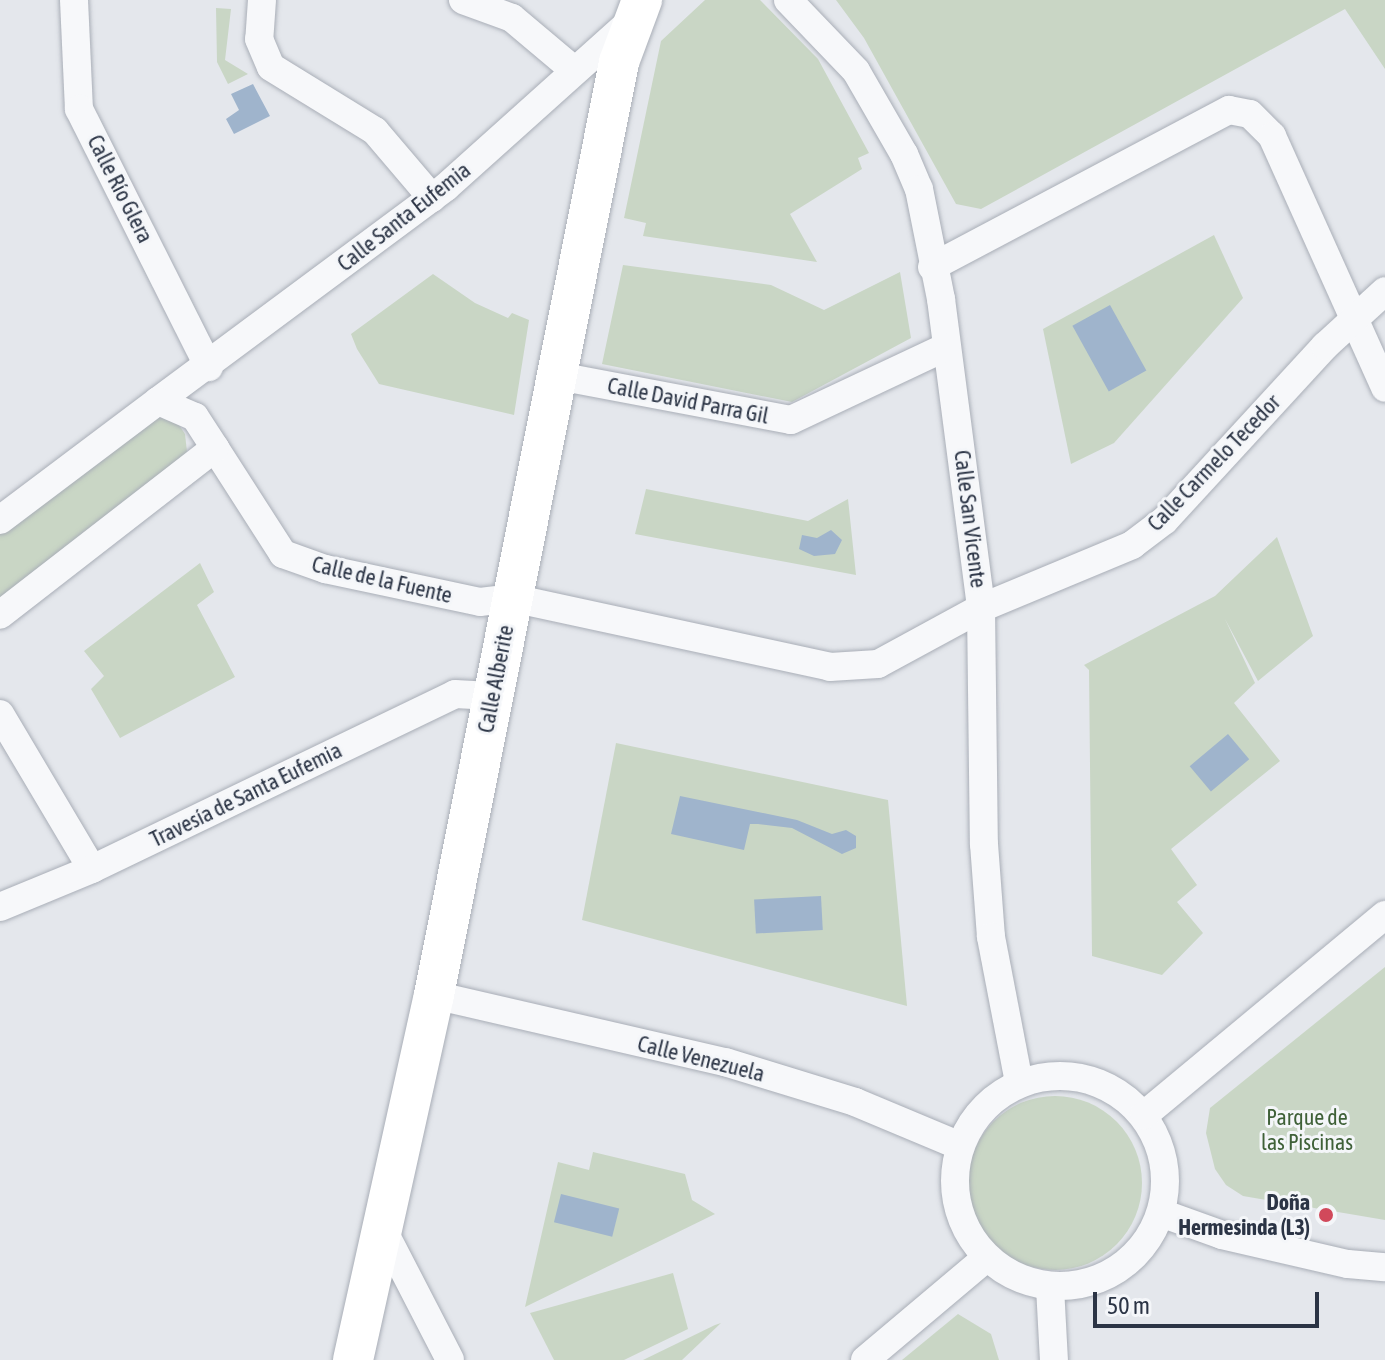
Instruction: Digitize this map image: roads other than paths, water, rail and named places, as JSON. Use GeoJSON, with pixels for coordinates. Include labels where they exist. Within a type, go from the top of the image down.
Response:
{"type":"FeatureCollection","features":[{"type":"Feature","properties":{"kind":"main road","name":"Calle Alberite"},"geometry":{"type":"LineString","coordinates":[[353,1360],[434,995],[619,62],[639,8]]}},
{"type":"Feature","properties":{"kind":"street","name":"Calle Río Glera"},"geometry":{"type":"LineString","coordinates":[[74,0],[79,109],[201,373]]}},
{"type":"Feature","properties":{"kind":"street"},"geometry":{"type":"LineString","coordinates":[[262,0],[259,39],[271,67],[375,131],[432,198]]}},
{"type":"Feature","properties":{"kind":"street"},"geometry":{"type":"LineString","coordinates":[[463,0],[512,18],[575,71]]}},
{"type":"Feature","properties":{"kind":"street","name":"Calle San Vicente"},"geometry":{"type":"LineString","coordinates":[[789,0],[841,50],[904,154],[919,189],[946,347],[981,608],[984,844],[991,937],[1019,1083]]}},
{"type":"Feature","properties":{"kind":"street","name":"Calle Santa Eufemia"},"geometry":{"type":"LineString","coordinates":[[0,520],[432,198],[575,71],[639,8]]}},
{"type":"Feature","properties":{"kind":"street"},"geometry":{"type":"LineString","coordinates":[[932,267],[1229,110],[1250,114],[1272,136],[1385,388]]}},
{"type":"Feature","properties":{"kind":"street","name":"Calle Carmelo Tecedor"},"geometry":{"type":"LineString","coordinates":[[512,598],[830,667],[878,664],[981,608],[1132,545],[1165,520],[1325,346],[1385,291]]}},
{"type":"Feature","properties":{"kind":"street","name":"Calle David Parra Gil"},"geometry":{"type":"LineString","coordinates":[[558,376],[791,420],[946,347]]}},
{"type":"Feature","properties":{"kind":"street"},"geometry":{"type":"LineString","coordinates":[[2,612],[215,448],[190,401],[201,373]]}},
{"type":"Feature","properties":{"kind":"street"},"geometry":{"type":"LineString","coordinates":[[158,401],[179,406],[199,422]]}},
{"type":"Feature","properties":{"kind":"street","name":"Calle de la Fuente"},"geometry":{"type":"LineString","coordinates":[[215,448],[283,554],[325,569],[480,602],[512,598]]}},
{"type":"Feature","properties":{"kind":"street","name":"Travesía de Santa Eufemia"},"geometry":{"type":"LineString","coordinates":[[0,907],[92,869],[455,694],[493,696]]}},
{"type":"Feature","properties":{"kind":"street"},"geometry":{"type":"LineString","coordinates":[[0,714],[92,869]]}},
{"type":"Feature","properties":{"kind":"street"},"geometry":{"type":"LineString","coordinates":[[1144,1115],[1385,915]]}},
{"type":"Feature","properties":{"kind":"street","name":"Calle Venezuela"},"geometry":{"type":"LineString","coordinates":[[434,995],[725,1062],[855,1102],[960,1146]]}},
{"type":"Feature","properties":{"kind":"street"},"geometry":{"type":"LineString","coordinates":[[1049,1076],[1085,1078],[1117,1092],[1144,1115],[1160,1145],[1164,1168],[1161,1213],[1145,1245],[1118,1270],[1086,1284],[1050,1287],[1016,1278],[986,1258],[968,1234],[957,1206],[954,1176],[960,1146],[982,1111],[1019,1083],[1049,1076]]}},
{"type":"Feature","properties":{"kind":"street"},"geometry":{"type":"LineString","coordinates":[[1161,1213],[1236,1238],[1348,1264],[1385,1267]]}},
{"type":"Feature","properties":{"kind":"street"},"geometry":{"type":"LineString","coordinates":[[382,1228],[450,1360]]}},
{"type":"Feature","properties":{"kind":"street"},"geometry":{"type":"LineString","coordinates":[[865,1360],[986,1258]]}},
{"type":"Feature","properties":{"kind":"street"},"geometry":{"type":"LineString","coordinates":[[1050,1287],[1054,1360]]}},
{"type":"Feature","properties":{"kind":"water"},"geometry":{"type":"Polygon","coordinates":[[[253,84],[270,116],[234,134],[226,119],[239,110],[231,94],[253,84]]]}},
{"type":"Feature","properties":{"kind":"water"},"geometry":{"type":"Polygon","coordinates":[[[1110,305],[1146,371],[1109,391],[1072,326],[1110,305]]]}},
{"type":"Feature","properties":{"kind":"water"},"geometry":{"type":"Polygon","coordinates":[[[831,530],[842,540],[835,554],[814,556],[799,549],[802,535],[817,538],[831,530]]]}},
{"type":"Feature","properties":{"kind":"water"},"geometry":{"type":"Polygon","coordinates":[[[1228,734],[1249,759],[1211,791],[1190,766],[1228,734]]]}},
{"type":"Feature","properties":{"kind":"water"},"geometry":{"type":"Polygon","coordinates":[[[680,796],[797,820],[832,834],[846,830],[856,836],[856,848],[842,854],[792,828],[758,824],[750,824],[744,850],[671,834],[680,796]]]}},
{"type":"Feature","properties":{"kind":"water"},"geometry":{"type":"Polygon","coordinates":[[[821,896],[823,930],[756,933],[754,900],[821,896]]]}},
{"type":"Feature","properties":{"kind":"water"},"geometry":{"type":"Polygon","coordinates":[[[561,1194],[619,1209],[612,1237],[554,1222],[561,1194]]]}},
{"type":"Feature","properties":{"kind":"place","name":"Doña Hermesinda (L3)"},"geometry":{"type":"Point","coordinates":[1326,1215]}},
{"type":"Feature","properties":{"kind":"park label","name":"Parque de las Piscinas"},"geometry":{"type":"Point","coordinates":[1307,1130]}}]}
